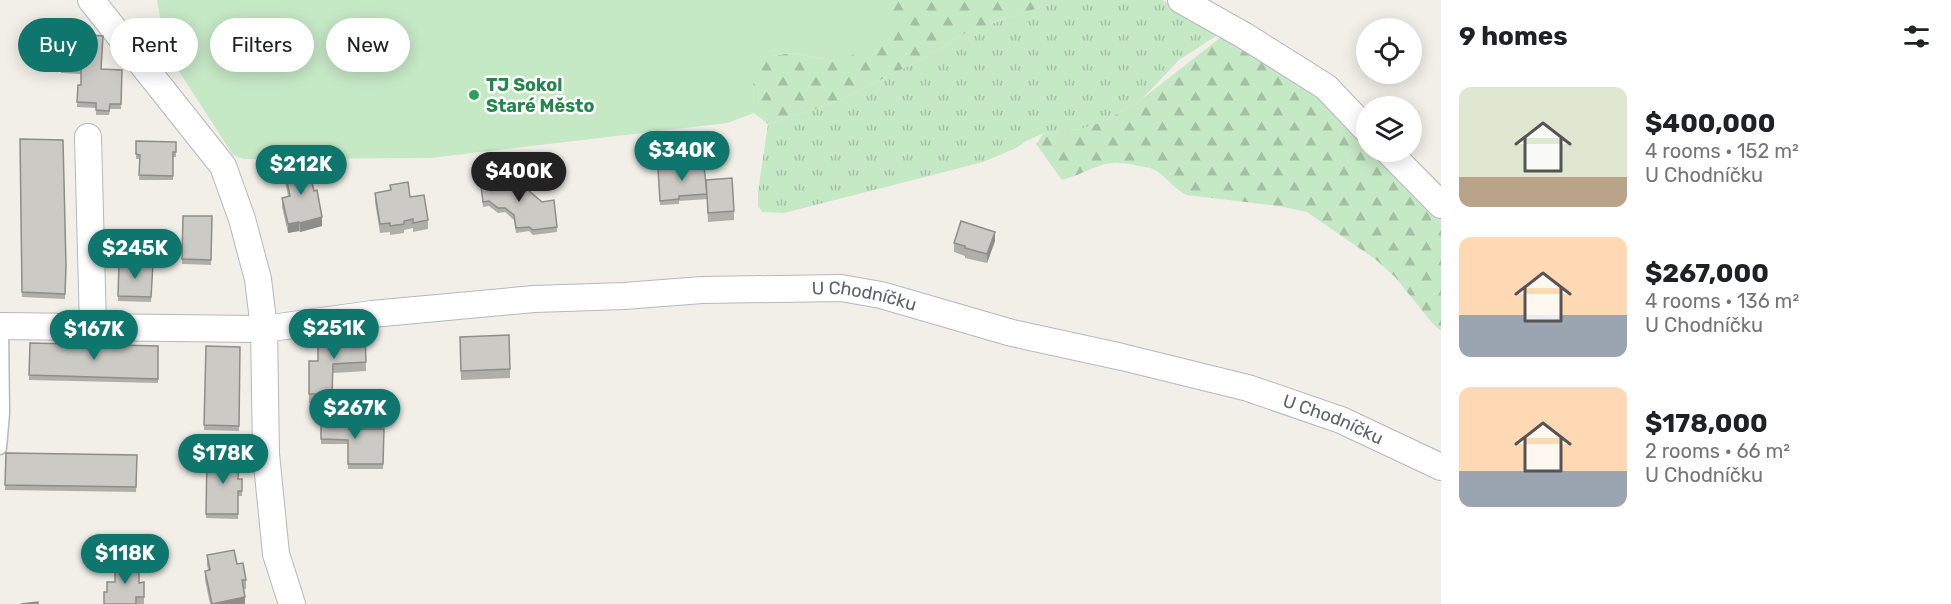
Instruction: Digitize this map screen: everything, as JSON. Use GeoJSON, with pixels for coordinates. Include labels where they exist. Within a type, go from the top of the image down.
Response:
{"type":"FeatureCollection","features":[{"type":"Feature","properties":{"kind":"street"},"geometry":{"type":"LineString","coordinates":[[91,0],[223,166],[242,219],[258,279],[264,329],[266,454],[276,554],[292,604]]}},
{"type":"Feature","properties":{"kind":"street"},"geometry":{"type":"LineString","coordinates":[[1181,0],[1245,36],[1326,87],[1356,118]]}},
{"type":"Feature","properties":{"kind":"street"},"geometry":{"type":"LineString","coordinates":[[88,137],[93,327]]}},
{"type":"Feature","properties":{"kind":"street"},"geometry":{"type":"LineString","coordinates":[[1399,162],[1441,205]]}},
{"type":"Feature","properties":{"kind":"street","name":"U Chodníčku"},"geometry":{"type":"LineString","coordinates":[[1,326],[264,329],[372,314],[534,299],[624,296],[702,290],[841,288],[881,295],[1012,333],[1248,387],[1341,420],[1441,467]]}},
{"type":"Feature","properties":{"kind":"lane"},"geometry":{"type":"LineString","coordinates":[[0,448],[3,413],[1,326]]}},
{"type":"Feature","properties":{"kind":"green space","name":"TJ Sokol Staré Město"},"geometry":{"type":"Polygon","coordinates":[[[157,0],[892,0],[892,34],[862,51],[836,61],[792,53],[770,56],[753,76],[754,113],[727,123],[430,158],[243,159],[233,155],[180,72],[198,72],[198,18],[160,18],[157,0]]]}},
{"type":"Feature","properties":{"kind":"green space"},"geometry":{"type":"Polygon","coordinates":[[[892,0],[1062,0],[967,32],[923,59],[833,103],[768,124],[754,113],[753,76],[770,56],[792,53],[836,61],[892,34],[892,0]]]}},
{"type":"Feature","properties":{"kind":"green space"},"geometry":{"type":"Polygon","coordinates":[[[1062,0],[1162,0],[1199,19],[1219,34],[1179,60],[1142,99],[1103,122],[1080,129],[1044,133],[983,162],[784,213],[762,212],[758,206],[758,192],[768,124],[833,103],[923,59],[967,32],[1062,0]]]}},
{"type":"Feature","properties":{"kind":"green space"},"geometry":{"type":"Polygon","coordinates":[[[1225,34],[1356,109],[1356,162],[1418,162],[1441,184],[1441,331],[1395,277],[1375,259],[1307,212],[1279,206],[1187,195],[1153,169],[1127,163],[1099,166],[1062,180],[1036,144],[1044,133],[1080,129],[1103,122],[1142,99],[1225,34]]]}},
{"type":"Feature","properties":{"kind":"building"},"geometry":{"type":"Polygon","coordinates":[[[98,36],[103,36],[101,69],[122,72],[121,104],[110,104],[109,111],[96,110],[96,103],[77,102],[78,85],[81,85],[81,72],[98,72],[98,36]]]}},
{"type":"Feature","properties":{"kind":"building"},"geometry":{"type":"Polygon","coordinates":[[[20,139],[63,140],[65,294],[22,292],[20,139]]]}},
{"type":"Feature","properties":{"kind":"building"},"geometry":{"type":"Polygon","coordinates":[[[136,141],[176,142],[176,152],[173,152],[173,176],[139,175],[140,155],[136,154],[136,141]]]}},
{"type":"Feature","properties":{"kind":"building"},"geometry":{"type":"Polygon","coordinates":[[[307,163],[314,191],[317,190],[322,217],[288,224],[282,198],[290,196],[284,167],[307,163]]]}},
{"type":"Feature","properties":{"kind":"building"},"geometry":{"type":"Polygon","coordinates":[[[704,166],[707,194],[679,196],[679,199],[660,201],[658,169],[704,166]]]}},
{"type":"Feature","properties":{"kind":"building"},"geometry":{"type":"Polygon","coordinates":[[[504,176],[514,184],[520,183],[542,202],[554,200],[557,227],[533,230],[529,227],[516,228],[514,215],[489,201],[483,202],[480,179],[504,176]]]}},
{"type":"Feature","properties":{"kind":"building"},"geometry":{"type":"Polygon","coordinates":[[[732,178],[734,211],[708,213],[706,180],[732,178]]]}},
{"type":"Feature","properties":{"kind":"building"},"geometry":{"type":"Polygon","coordinates":[[[408,182],[410,197],[424,195],[428,220],[413,223],[413,219],[404,221],[404,224],[390,226],[390,223],[380,224],[375,193],[391,190],[390,185],[408,182]]]}},
{"type":"Feature","properties":{"kind":"building"},"geometry":{"type":"Polygon","coordinates":[[[183,216],[212,216],[211,260],[182,259],[183,216]]]}},
{"type":"Feature","properties":{"kind":"building"},"geometry":{"type":"Polygon","coordinates":[[[961,221],[995,232],[987,254],[954,243],[961,221]]]}},
{"type":"Feature","properties":{"kind":"building"},"geometry":{"type":"Polygon","coordinates":[[[119,262],[153,264],[151,297],[118,296],[119,262]]]}},
{"type":"Feature","properties":{"kind":"building"},"geometry":{"type":"Polygon","coordinates":[[[365,335],[366,362],[333,364],[332,394],[309,394],[309,361],[318,361],[318,336],[365,335]]]}},
{"type":"Feature","properties":{"kind":"building"},"geometry":{"type":"Polygon","coordinates":[[[509,335],[510,369],[461,371],[460,337],[509,335]]]}},
{"type":"Feature","properties":{"kind":"building"},"geometry":{"type":"Polygon","coordinates":[[[30,343],[158,346],[158,379],[29,375],[30,343]]]}},
{"type":"Feature","properties":{"kind":"building"},"geometry":{"type":"Polygon","coordinates":[[[206,346],[240,347],[239,426],[204,425],[206,346]]]}},
{"type":"Feature","properties":{"kind":"building"},"geometry":{"type":"Polygon","coordinates":[[[321,417],[349,417],[349,429],[384,429],[383,464],[348,464],[348,440],[321,439],[321,417]]]}},
{"type":"Feature","properties":{"kind":"building"},"geometry":{"type":"Polygon","coordinates":[[[6,453],[137,455],[136,487],[5,485],[6,453]]]}},
{"type":"Feature","properties":{"kind":"building"},"geometry":{"type":"Polygon","coordinates":[[[207,455],[239,456],[238,479],[242,479],[242,491],[238,491],[238,514],[206,514],[207,455]]]}},
{"type":"Feature","properties":{"kind":"building"},"geometry":{"type":"Polygon","coordinates":[[[234,550],[237,564],[243,563],[246,580],[242,580],[245,597],[212,604],[205,571],[210,570],[207,555],[234,550]]]}},
{"type":"Feature","properties":{"kind":"building"},"geometry":{"type":"Polygon","coordinates":[[[115,562],[139,562],[139,583],[144,582],[144,597],[136,597],[136,604],[104,604],[107,582],[115,582],[115,562]]]}},
{"type":"Feature","properties":{"kind":"place","name":"TJ Sokol Staré Město"},"geometry":{"type":"Point","coordinates":[474,95]}}]}
